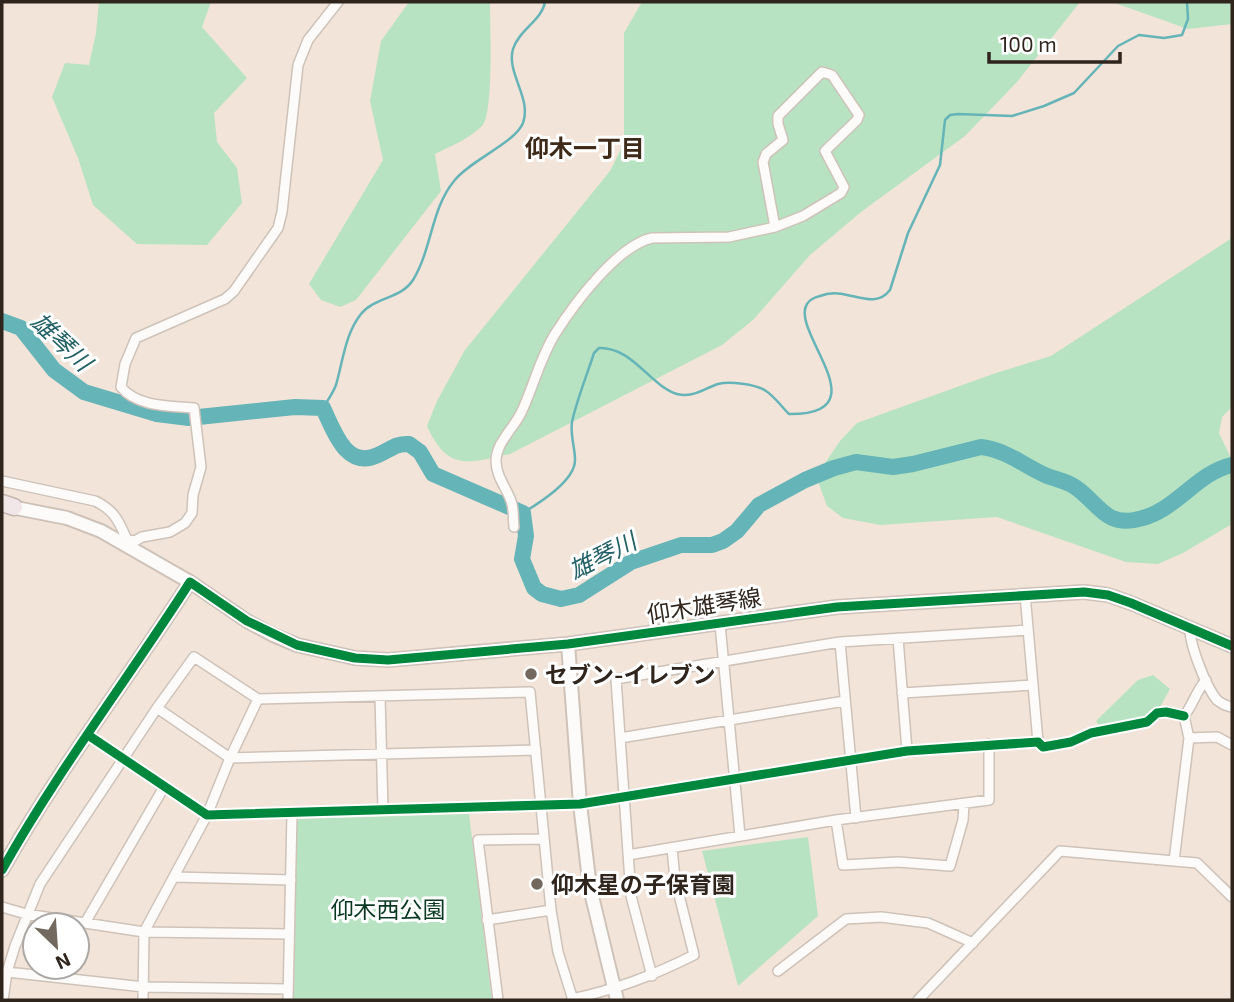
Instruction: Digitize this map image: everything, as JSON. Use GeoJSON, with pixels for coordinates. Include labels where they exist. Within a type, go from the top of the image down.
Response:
{"type":"FeatureCollection","features":[{"type":"Feature","properties":{"kind":"main road","name":"仰木雄琴線"},"geometry":{"type":"LineString","coordinates":[[5,506],[67,518],[101,530],[126,542],[273,635],[297,645],[344,656],[388,660],[568,644],[837,607],[1084,592],[1108,595],[1232,646]]}},
{"type":"Feature","properties":{"kind":"main road"},"geometry":{"type":"LineString","coordinates":[[2,870],[31,818],[190,582]]}},
{"type":"Feature","properties":{"kind":"main road"},"geometry":{"type":"LineString","coordinates":[[568,644],[580,804],[590,888],[616,995]]}},
{"type":"Feature","properties":{"kind":"street"},"geometry":{"type":"LineString","coordinates":[[2,481],[94,501],[108,508],[117,517],[126,542],[170,532],[185,523],[192,513],[201,467],[194,408],[163,406],[127,394],[121,387],[128,356],[136,338],[225,299],[234,291],[278,228],[298,65],[308,40],[338,2]]}},
{"type":"Feature","properties":{"kind":"street"},"geometry":{"type":"LineString","coordinates":[[514,527],[512,502],[499,475],[496,461],[498,450],[519,416],[554,336],[606,268],[631,246],[641,241],[652,238],[729,237],[775,227],[803,216],[841,193],[844,187],[825,151],[859,115],[828,73],[822,72],[778,116],[783,140],[766,154],[763,162],[775,227]]}},
{"type":"Feature","properties":{"kind":"street"},"geometry":{"type":"LineString","coordinates":[[1025,594],[1038,742],[1043,747],[1071,742],[1091,733],[1147,722],[1157,713],[1184,716]]}},
{"type":"Feature","properties":{"kind":"street"},"geometry":{"type":"LineString","coordinates":[[720,624],[740,836]]}},
{"type":"Feature","properties":{"kind":"street"},"geometry":{"type":"LineString","coordinates":[[1190,627],[1189,637],[1206,680],[1217,699],[1225,706],[1232,706]]}},
{"type":"Feature","properties":{"kind":"street"},"geometry":{"type":"LineString","coordinates":[[652,976],[631,896],[616,679],[840,642],[1028,630]]}},
{"type":"Feature","properties":{"kind":"street"},"geometry":{"type":"LineString","coordinates":[[898,638],[907,751]]}},
{"type":"Feature","properties":{"kind":"street"},"geometry":{"type":"LineString","coordinates":[[840,642],[856,818]]}},
{"type":"Feature","properties":{"kind":"street"},"geometry":{"type":"LineString","coordinates":[[27,911],[40,884],[156,708],[194,657],[258,699],[530,692],[551,910],[558,952],[573,1000],[616,995],[694,955],[675,879],[672,848]]}},
{"type":"Feature","properties":{"kind":"street"},"geometry":{"type":"LineString","coordinates":[[1184,716],[1206,680]]}},
{"type":"Feature","properties":{"kind":"street"},"geometry":{"type":"LineString","coordinates":[[902,693],[1033,685]]}},
{"type":"Feature","properties":{"kind":"street"},"geometry":{"type":"LineString","coordinates":[[380,696],[383,810]]}},
{"type":"Feature","properties":{"kind":"street"},"geometry":{"type":"LineString","coordinates":[[143,1000],[144,932],[207,815],[258,699]]}},
{"type":"Feature","properties":{"kind":"street"},"geometry":{"type":"LineString","coordinates":[[620,738],[845,701]]}},
{"type":"Feature","properties":{"kind":"street"},"geometry":{"type":"LineString","coordinates":[[156,708],[230,758],[536,750]]}},
{"type":"Feature","properties":{"kind":"street"},"geometry":{"type":"LineString","coordinates":[[1174,861],[1189,738],[1184,716]]}},
{"type":"Feature","properties":{"kind":"street"},"geometry":{"type":"LineString","coordinates":[[88,735],[207,815],[580,804],[907,751],[1038,742]]}},
{"type":"Feature","properties":{"kind":"street"},"geometry":{"type":"LineString","coordinates":[[1189,738],[1216,737],[1232,745]]}},
{"type":"Feature","properties":{"kind":"street"},"geometry":{"type":"LineString","coordinates":[[628,855],[836,820],[989,800],[989,744]]}},
{"type":"Feature","properties":{"kind":"street"},"geometry":{"type":"LineString","coordinates":[[91,913],[164,787]]}},
{"type":"Feature","properties":{"kind":"street"},"geometry":{"type":"LineString","coordinates":[[836,820],[843,865],[898,862],[950,866],[963,820],[964,804]]}},
{"type":"Feature","properties":{"kind":"street"},"geometry":{"type":"LineString","coordinates":[[288,1000],[292,813]]}},
{"type":"Feature","properties":{"kind":"street"},"geometry":{"type":"LineString","coordinates":[[498,1000],[478,840],[544,839]]}},
{"type":"Feature","properties":{"kind":"street"},"geometry":{"type":"LineString","coordinates":[[918,1000],[1060,851],[1197,863],[1232,897]]}},
{"type":"Feature","properties":{"kind":"street"},"geometry":{"type":"LineString","coordinates":[[174,877],[291,880]]}},
{"type":"Feature","properties":{"kind":"street"},"geometry":{"type":"LineString","coordinates":[[2,907],[21,913]]}},
{"type":"Feature","properties":{"kind":"street"},"geometry":{"type":"LineString","coordinates":[[487,920],[551,910]]}},
{"type":"Feature","properties":{"kind":"street"},"geometry":{"type":"LineString","coordinates":[[778,971],[846,919],[881,917],[928,923],[973,943]]}},
{"type":"Feature","properties":{"kind":"street"},"geometry":{"type":"LineString","coordinates":[[91,924],[144,932],[289,934]]}},
{"type":"Feature","properties":{"kind":"street"},"geometry":{"type":"LineString","coordinates":[[3,1000],[7,972],[21,929]]}},
{"type":"Feature","properties":{"kind":"street"},"geometry":{"type":"LineString","coordinates":[[7,972],[144,988],[288,989]]}},
{"type":"Feature","properties":{"kind":"green space"},"geometry":{"type":"Polygon","coordinates":[[[99,2],[211,2],[202,27],[247,78],[214,113],[217,142],[237,168],[242,203],[207,245],[137,244],[93,205],[78,158],[52,97],[65,63],[89,65],[99,2]]]}},
{"type":"Feature","properties":{"kind":"green space"},"geometry":{"type":"Polygon","coordinates":[[[409,2],[490,2],[490,87],[486,118],[482,126],[471,135],[435,154],[441,191],[356,300],[340,307],[321,300],[309,284],[383,160],[370,101],[381,41],[409,2]]]}},
{"type":"Feature","properties":{"kind":"green space"},"geometry":{"type":"Polygon","coordinates":[[[642,2],[1080,2],[1017,82],[965,136],[861,212],[810,255],[753,320],[722,345],[510,454],[460,461],[443,451],[427,426],[437,401],[465,350],[610,171],[624,143],[624,33],[642,2]]]}},
{"type":"Feature","properties":{"kind":"green space"},"geometry":{"type":"Polygon","coordinates":[[[1112,2],[1232,2],[1232,24],[1188,29],[1112,2]]]}},
{"type":"Feature","properties":{"kind":"green space"},"geometry":{"type":"Polygon","coordinates":[[[1232,238],[1232,407],[1222,417],[1219,433],[1232,460],[1232,524],[1183,553],[1158,564],[1126,562],[997,517],[880,525],[843,518],[827,506],[819,484],[823,466],[840,441],[857,423],[1051,356],[1232,238]]]}},
{"type":"Feature","properties":{"kind":"green space"},"geometry":{"type":"Polygon","coordinates":[[[1153,675],[1170,689],[1147,724],[1123,732],[1100,727],[1096,721],[1138,680],[1153,675]]]}},
{"type":"Feature","properties":{"kind":"green space","name":"仰木西公園"},"geometry":{"type":"Polygon","coordinates":[[[469,814],[492,1000],[294,1000],[299,819],[469,814]]]}},
{"type":"Feature","properties":{"kind":"green space"},"geometry":{"type":"Polygon","coordinates":[[[808,837],[818,916],[738,986],[702,851],[808,837]]]}},
{"type":"Feature","properties":{"kind":"waterway"},"geometry":{"type":"LineString","coordinates":[[323,408],[336,385],[348,339],[361,314],[373,304],[402,291],[413,280],[446,192],[461,174],[511,138],[523,123],[524,104],[513,67],[513,49],[520,36],[540,14],[545,2]]}},
{"type":"Feature","properties":{"kind":"waterway"},"geometry":{"type":"LineString","coordinates":[[523,513],[555,491],[573,468],[575,460],[572,422],[594,353],[599,348],[622,353],[658,383],[677,394],[693,394],[723,383],[749,385],[769,393],[789,414],[816,411],[829,401],[831,387],[805,317],[807,304],[815,298],[830,294],[875,299],[890,290],[908,233],[940,165],[945,120],[950,115],[958,114],[1012,116],[1074,93],[1118,46],[1139,35],[1164,38],[1182,35],[1188,19],[1187,2]]}},
{"type":"Feature","properties":{"kind":"waterway","name":"雄琴川"},"geometry":{"type":"LineString","coordinates":[[2,321],[21,328],[54,370],[84,392],[157,414],[189,418],[295,407],[323,408],[343,446],[357,457],[367,458],[409,444],[420,452],[433,474],[523,513],[526,536],[522,559],[534,588],[542,594],[561,599],[579,595],[631,562],[681,545],[712,545],[723,541],[737,531],[759,505],[805,480],[856,462],[893,467],[981,447],[1006,455],[1072,485],[1110,517],[1127,521],[1152,515],[1207,476],[1232,465]]}},
{"type":"Feature","properties":{"kind":"cycle path"},"geometry":{"type":"LineString","coordinates":[[2,870],[70,761],[190,582],[247,621],[297,645],[355,658],[388,660],[568,644],[837,607],[1084,592],[1108,595],[1131,603],[1232,646]]}},
{"type":"Feature","properties":{"kind":"cycle path"},"geometry":{"type":"LineString","coordinates":[[88,735],[207,815],[580,804],[907,751],[1038,742],[1043,747],[1071,742],[1091,733],[1147,722],[1157,713],[1184,716]]}},
{"type":"Feature","properties":{"kind":"place","name":"セブン-イレブン"},"geometry":{"type":"Point","coordinates":[531,674]}},
{"type":"Feature","properties":{"kind":"place","name":"仰木星の子保育園"},"geometry":{"type":"Point","coordinates":[537,884]}},
{"type":"Feature","properties":{"kind":"district","name":"仰木一丁目"},"geometry":{"type":"Point","coordinates":[585,147]}}]}
